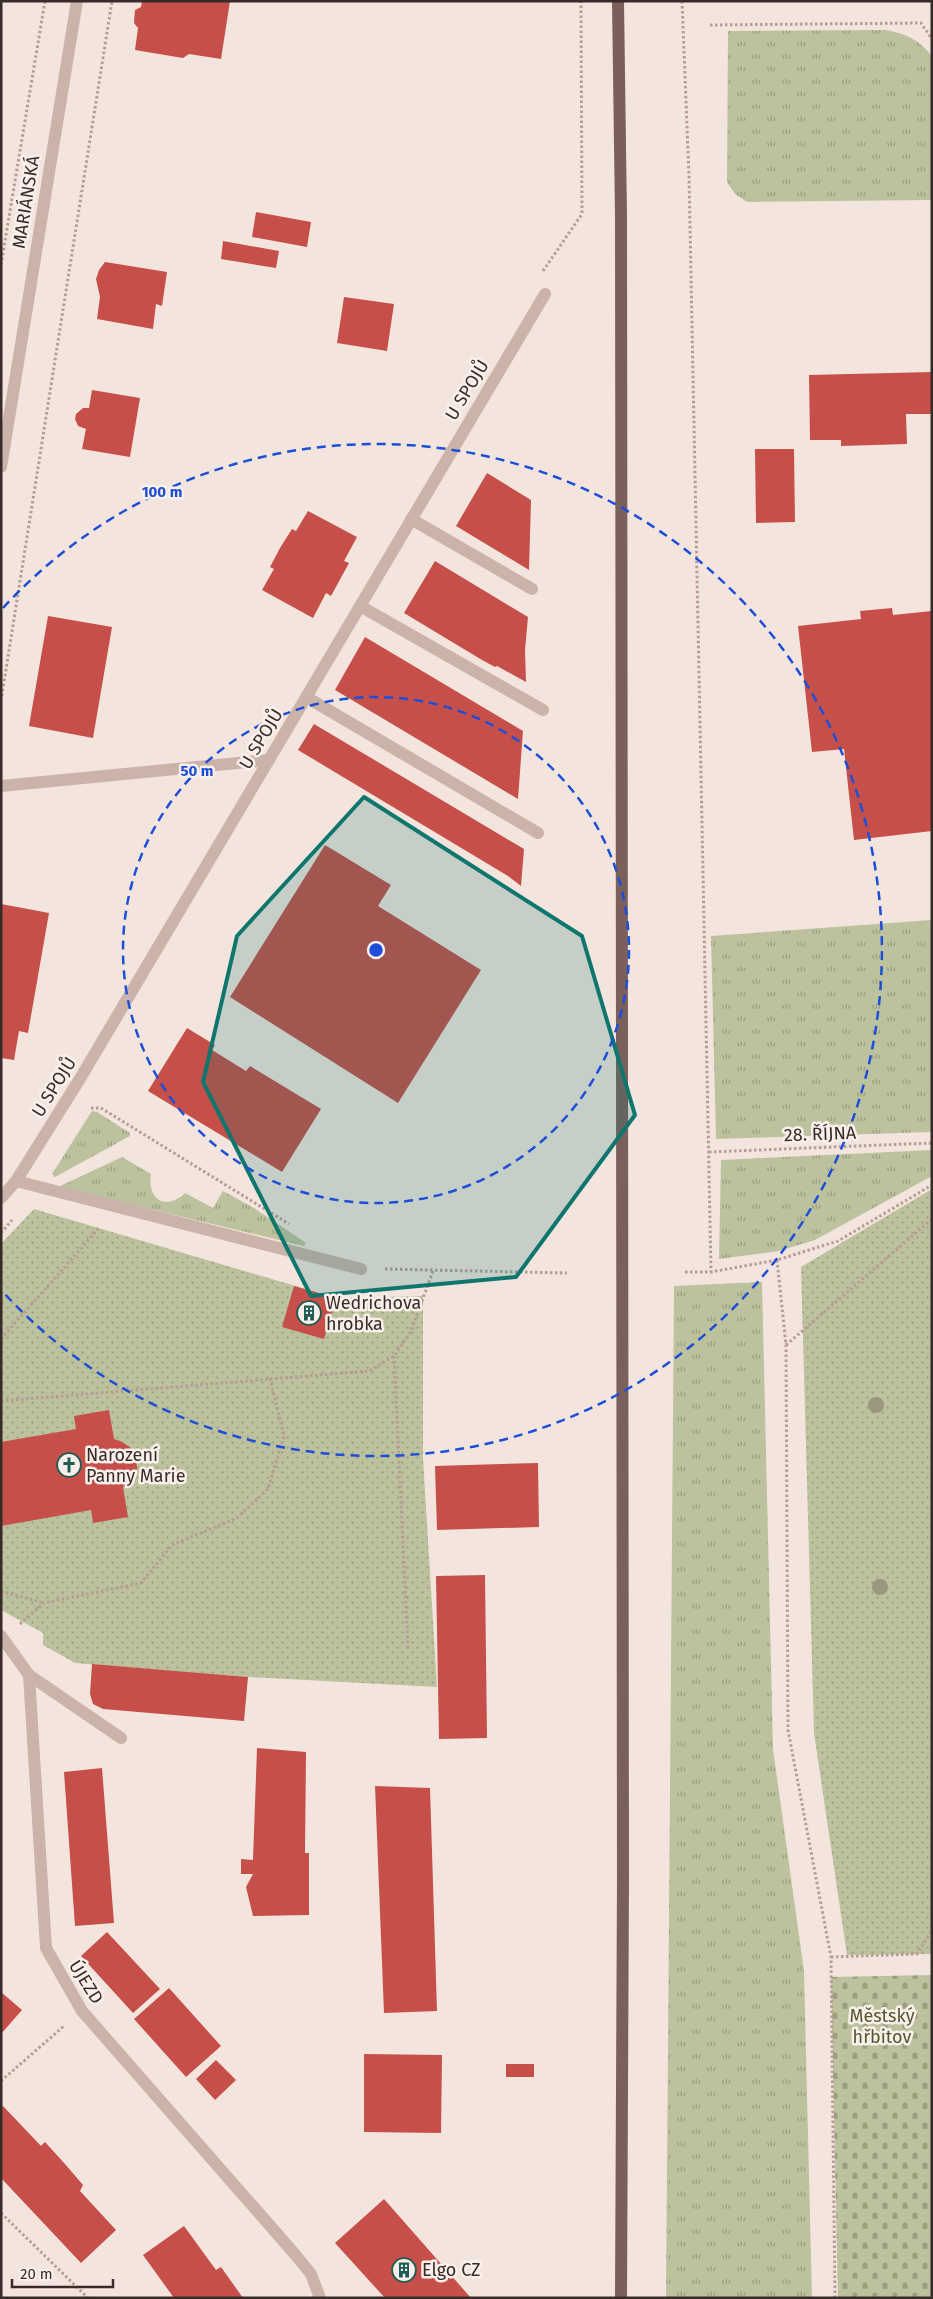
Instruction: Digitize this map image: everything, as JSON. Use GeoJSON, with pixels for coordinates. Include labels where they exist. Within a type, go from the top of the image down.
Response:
{"type":"FeatureCollection","features":[{"type":"Feature","properties":{"kind":"main road"},"geometry":{"type":"LineString","coordinates":[[618,1],[621,217],[623,1868],[621,2298]]}},
{"type":"Feature","properties":{"kind":"street","name":"MARIÁNSKÁ"},"geometry":{"type":"LineString","coordinates":[[1,467],[76,1]]}},
{"type":"Feature","properties":{"kind":"street","name":"U SPOJŮ"},"geometry":{"type":"LineString","coordinates":[[1,1198],[16,1181],[86,1069],[545,294]]}},
{"type":"Feature","properties":{"kind":"street"},"geometry":{"type":"LineString","coordinates":[[411,519],[532,589]]}},
{"type":"Feature","properties":{"kind":"street"},"geometry":{"type":"LineString","coordinates":[[360,606],[543,710]]}},
{"type":"Feature","properties":{"kind":"street"},"geometry":{"type":"LineString","coordinates":[[306,697],[538,833]]}},
{"type":"Feature","properties":{"kind":"street"},"geometry":{"type":"LineString","coordinates":[[1,786],[269,760]]}},
{"type":"Feature","properties":{"kind":"street"},"geometry":{"type":"LineString","coordinates":[[16,1181],[361,1269]]}},
{"type":"Feature","properties":{"kind":"street","name":"ÚJEZD"},"geometry":{"type":"LineString","coordinates":[[3,1637],[29,1675],[46,1948],[82,2011],[311,2274],[320,2298]]}},
{"type":"Feature","properties":{"kind":"street"},"geometry":{"type":"LineString","coordinates":[[29,1675],[122,1738]]}},
{"type":"Feature","properties":{"kind":"path"},"geometry":{"type":"LineString","coordinates":[[1,265],[45,1]]}},
{"type":"Feature","properties":{"kind":"path"},"geometry":{"type":"LineString","coordinates":[[1,701],[112,1]]}},
{"type":"Feature","properties":{"kind":"path"},"geometry":{"type":"LineString","coordinates":[[545,294],[534,286],[582,214],[581,1]]}},
{"type":"Feature","properties":{"kind":"path"},"geometry":{"type":"LineString","coordinates":[[682,1],[690,196],[711,1272]]}},
{"type":"Feature","properties":{"kind":"path"},"geometry":{"type":"LineString","coordinates":[[710,25],[921,23],[932,39]]}},
{"type":"Feature","properties":{"kind":"path"},"geometry":{"type":"LineString","coordinates":[[88,1108],[101,1108],[294,1227]]}},
{"type":"Feature","properties":{"kind":"path","name":"28. ŘÍJNA"},"geometry":{"type":"LineString","coordinates":[[709,1152],[932,1143]]}},
{"type":"Feature","properties":{"kind":"path"},"geometry":{"type":"LineString","coordinates":[[685,1272],[711,1272],[777,1260],[838,1241],[932,1185]]}},
{"type":"Feature","properties":{"kind":"path"},"geometry":{"type":"LineString","coordinates":[[1,1339],[117,1207]]}},
{"type":"Feature","properties":{"kind":"path"},"geometry":{"type":"LineString","coordinates":[[786,1345],[932,1220]]}},
{"type":"Feature","properties":{"kind":"path"},"geometry":{"type":"LineString","coordinates":[[777,1260],[786,1345],[788,1730],[831,1957],[835,2298]]}},
{"type":"Feature","properties":{"kind":"path"},"geometry":{"type":"LineString","coordinates":[[361,1269],[566,1273]]}},
{"type":"Feature","properties":{"kind":"path"},"geometry":{"type":"LineString","coordinates":[[1,1401],[369,1371],[394,1356],[411,1331],[433,1270]]}},
{"type":"Feature","properties":{"kind":"path"},"geometry":{"type":"LineString","coordinates":[[394,1356],[408,1649]]}},
{"type":"Feature","properties":{"kind":"path"},"geometry":{"type":"LineString","coordinates":[[1,1592],[44,1603],[141,1582],[172,1545],[237,1518],[268,1489],[284,1436],[270,1379]]}},
{"type":"Feature","properties":{"kind":"path"},"geometry":{"type":"LineString","coordinates":[[3,1637],[44,1603]]}},
{"type":"Feature","properties":{"kind":"path"},"geometry":{"type":"LineString","coordinates":[[831,1957],[917,1954],[932,1930]]}},
{"type":"Feature","properties":{"kind":"path"},"geometry":{"type":"LineString","coordinates":[[1,2082],[82,2011]]}},
{"type":"Feature","properties":{"kind":"path"},"geometry":{"type":"LineString","coordinates":[[1,2212],[88,2298]]}},
{"type":"Feature","properties":{"kind":"highlighted area"},"geometry":{"type":"Polygon","coordinates":[[[364,797],[582,936],[635,1115],[516,1277],[311,1296],[203,1082],[237,936],[364,797]]]}},
{"type":"Feature","properties":{"kind":"green space"},"geometry":{"type":"Polygon","coordinates":[[[885,30],[912,38],[932,56],[932,200],[747,202],[735,194],[727,182],[728,31],[885,30]]]}},
{"type":"Feature","properties":{"kind":"green space"},"geometry":{"type":"Polygon","coordinates":[[[932,920],[932,1132],[716,1139],[711,936],[932,920]]]}},
{"type":"Feature","properties":{"kind":"green space"},"geometry":{"type":"Polygon","coordinates":[[[92,1111],[97,1112],[130,1133],[130,1136],[55,1177],[52,1174],[92,1111]]]}},
{"type":"Feature","properties":{"kind":"green space"},"geometry":{"type":"Polygon","coordinates":[[[932,1150],[932,1176],[815,1240],[779,1251],[719,1259],[721,1160],[932,1150]]]}},
{"type":"Feature","properties":{"kind":"green space"},"geometry":{"type":"Polygon","coordinates":[[[122,1157],[151,1174],[152,1190],[159,1200],[171,1201],[185,1193],[213,1208],[223,1191],[254,1208],[306,1243],[304,1246],[58,1187],[122,1157]]]}},
{"type":"Feature","properties":{"kind":"green space"},"geometry":{"type":"Polygon","coordinates":[[[932,1189],[932,1954],[847,1955],[814,1733],[801,1267],[932,1189]]]}},
{"type":"Feature","properties":{"kind":"green space"},"geometry":{"type":"Polygon","coordinates":[[[34,1209],[336,1298],[423,1296],[423,1458],[437,1687],[248,1677],[75,1663],[43,1645],[43,1633],[1,1610],[1,1244],[34,1209]]]}},
{"type":"Feature","properties":{"kind":"green space"},"geometry":{"type":"Polygon","coordinates":[[[762,1282],[773,1749],[804,1971],[812,2298],[666,2298],[674,1286],[762,1282]]]}},
{"type":"Feature","properties":{"kind":"green space","name":"Městský hřbitov"},"geometry":{"type":"Polygon","coordinates":[[[932,1975],[932,2298],[838,2298],[831,1977],[932,1975]]]}},
{"type":"Feature","properties":{"kind":"building"},"geometry":{"type":"Polygon","coordinates":[[[142,1],[230,1],[221,59],[189,54],[183,58],[135,50],[138,28],[134,23],[135,10],[141,7],[142,1]]]}},
{"type":"Feature","properties":{"kind":"building"},"geometry":{"type":"Polygon","coordinates":[[[256,212],[311,222],[307,247],[252,237],[256,212]]]}},
{"type":"Feature","properties":{"kind":"building"},"geometry":{"type":"Polygon","coordinates":[[[223,241],[279,251],[276,268],[221,259],[223,241]]]}},
{"type":"Feature","properties":{"kind":"building"},"geometry":{"type":"Polygon","coordinates":[[[105,262],[167,272],[162,306],[156,304],[153,329],[97,319],[100,297],[96,279],[99,270],[105,262]]]}},
{"type":"Feature","properties":{"kind":"building"},"geometry":{"type":"Polygon","coordinates":[[[344,297],[394,304],[387,351],[337,343],[344,297]]]}},
{"type":"Feature","properties":{"kind":"building"},"geometry":{"type":"Polygon","coordinates":[[[932,372],[932,414],[906,414],[907,444],[841,446],[841,440],[810,440],[809,375],[932,372]]]}},
{"type":"Feature","properties":{"kind":"building"},"geometry":{"type":"Polygon","coordinates":[[[92,390],[140,398],[130,457],[82,449],[86,429],[78,426],[75,419],[76,414],[83,408],[89,408],[92,390]]]}},
{"type":"Feature","properties":{"kind":"building"},"geometry":{"type":"Polygon","coordinates":[[[755,449],[794,449],[795,522],[756,523],[755,449]]]}},
{"type":"Feature","properties":{"kind":"building"},"geometry":{"type":"Polygon","coordinates":[[[487,473],[531,500],[529,570],[456,526],[487,473]]]}},
{"type":"Feature","properties":{"kind":"building"},"geometry":{"type":"Polygon","coordinates":[[[308,511],[357,537],[344,561],[349,563],[331,596],[326,593],[313,618],[262,590],[274,569],[270,567],[280,548],[292,529],[296,531],[308,511]]]}},
{"type":"Feature","properties":{"kind":"building"},"geometry":{"type":"Polygon","coordinates":[[[435,561],[528,617],[525,650],[526,682],[482,660],[404,613],[435,561]]]}},
{"type":"Feature","properties":{"kind":"building"},"geometry":{"type":"Polygon","coordinates":[[[892,608],[893,615],[932,611],[932,831],[854,840],[844,749],[812,752],[798,626],[861,619],[860,611],[892,608]]]}},
{"type":"Feature","properties":{"kind":"building"},"geometry":{"type":"Polygon","coordinates":[[[48,616],[112,627],[93,738],[29,726],[48,616]]]}},
{"type":"Feature","properties":{"kind":"building"},"geometry":{"type":"Polygon","coordinates":[[[365,637],[523,731],[518,799],[335,690],[365,637]]]}},
{"type":"Feature","properties":{"kind":"building"},"geometry":{"type":"Polygon","coordinates":[[[314,724],[524,849],[521,886],[508,876],[298,750],[314,724]]]}},
{"type":"Feature","properties":{"kind":"building"},"geometry":{"type":"Polygon","coordinates":[[[325,845],[391,885],[378,906],[481,970],[398,1103],[230,997],[325,845]]]}},
{"type":"Feature","properties":{"kind":"building"},"geometry":{"type":"Polygon","coordinates":[[[1,904],[49,913],[28,1033],[19,1031],[14,1060],[1,1058],[1,904]]]}},
{"type":"Feature","properties":{"kind":"building"},"geometry":{"type":"Polygon","coordinates":[[[187,1028],[215,1045],[212,1050],[246,1071],[250,1066],[321,1109],[282,1172],[148,1091],[187,1028]]]}},
{"type":"Feature","properties":{"kind":"building","name":"Wedrichova hrobka"},"geometry":{"type":"Polygon","coordinates":[[[294,1286],[336,1298],[324,1339],[282,1327],[294,1286]]]}},
{"type":"Feature","properties":{"kind":"building","name":"Narození Panny Marie"},"geometry":{"type":"Polygon","coordinates":[[[109,1410],[114,1439],[130,1447],[136,1459],[137,1468],[134,1477],[123,1487],[128,1517],[93,1523],[91,1510],[1,1526],[1,1442],[76,1429],[74,1416],[109,1410]]]}},
{"type":"Feature","properties":{"kind":"building"},"geometry":{"type":"Polygon","coordinates":[[[538,1463],[539,1527],[437,1530],[435,1466],[538,1463]]]}},
{"type":"Feature","properties":{"kind":"building"},"geometry":{"type":"Polygon","coordinates":[[[485,1575],[487,1738],[439,1739],[436,1576],[485,1575]]]}},
{"type":"Feature","properties":{"kind":"building"},"geometry":{"type":"Polygon","coordinates":[[[92,1664],[248,1677],[244,1721],[103,1709],[93,1704],[90,1694],[92,1664]]]}},
{"type":"Feature","properties":{"kind":"building"},"geometry":{"type":"Polygon","coordinates":[[[257,1748],[306,1752],[305,1853],[309,1853],[309,1915],[253,1916],[246,1887],[253,1874],[241,1874],[241,1859],[253,1860],[257,1748]]]}},
{"type":"Feature","properties":{"kind":"building"},"geometry":{"type":"Polygon","coordinates":[[[102,1768],[114,1923],[75,1926],[64,1772],[102,1768]]]}},
{"type":"Feature","properties":{"kind":"building"},"geometry":{"type":"Polygon","coordinates":[[[375,1786],[430,1788],[437,2011],[384,2013],[375,1786]]]}},
{"type":"Feature","properties":{"kind":"building"},"geometry":{"type":"Polygon","coordinates":[[[107,1932],[160,1989],[133,2013],[81,1956],[107,1932]]]}},
{"type":"Feature","properties":{"kind":"building"},"geometry":{"type":"Polygon","coordinates":[[[169,1988],[221,2046],[186,2077],[134,2019],[169,1988]]]}},
{"type":"Feature","properties":{"kind":"building"},"geometry":{"type":"Polygon","coordinates":[[[1,1992],[22,2010],[1,2034],[1,1992]]]}},
{"type":"Feature","properties":{"kind":"building"},"geometry":{"type":"Polygon","coordinates":[[[364,2054],[442,2055],[441,2133],[364,2132],[364,2054]]]}},
{"type":"Feature","properties":{"kind":"building"},"geometry":{"type":"Polygon","coordinates":[[[216,2060],[236,2080],[215,2100],[196,2079],[216,2060]]]}},
{"type":"Feature","properties":{"kind":"building"},"geometry":{"type":"Polygon","coordinates":[[[506,2064],[534,2064],[534,2077],[506,2077],[506,2064]]]}},
{"type":"Feature","properties":{"kind":"building"},"geometry":{"type":"Polygon","coordinates":[[[3,2106],[41,2146],[45,2142],[83,2185],[80,2191],[116,2230],[81,2263],[1,2178],[1,2108],[3,2106]]]}},
{"type":"Feature","properties":{"kind":"building","name":"Elgo CZ"},"geometry":{"type":"Polygon","coordinates":[[[384,2199],[471,2298],[385,2298],[335,2243],[384,2199]]]}},
{"type":"Feature","properties":{"kind":"building"},"geometry":{"type":"Polygon","coordinates":[[[184,2226],[216,2270],[221,2267],[243,2298],[174,2298],[143,2255],[184,2226]]]}},
{"type":"Feature","properties":{"kind":"place","name":"Wedrichova hrobka"},"geometry":{"type":"Point","coordinates":[309,1313]}},
{"type":"Feature","properties":{"kind":"place","name":"Narození Panny Marie"},"geometry":{"type":"Point","coordinates":[69,1465]}},
{"type":"Feature","properties":{"kind":"place","name":"Elgo CZ"},"geometry":{"type":"Point","coordinates":[404,2270]}}]}
